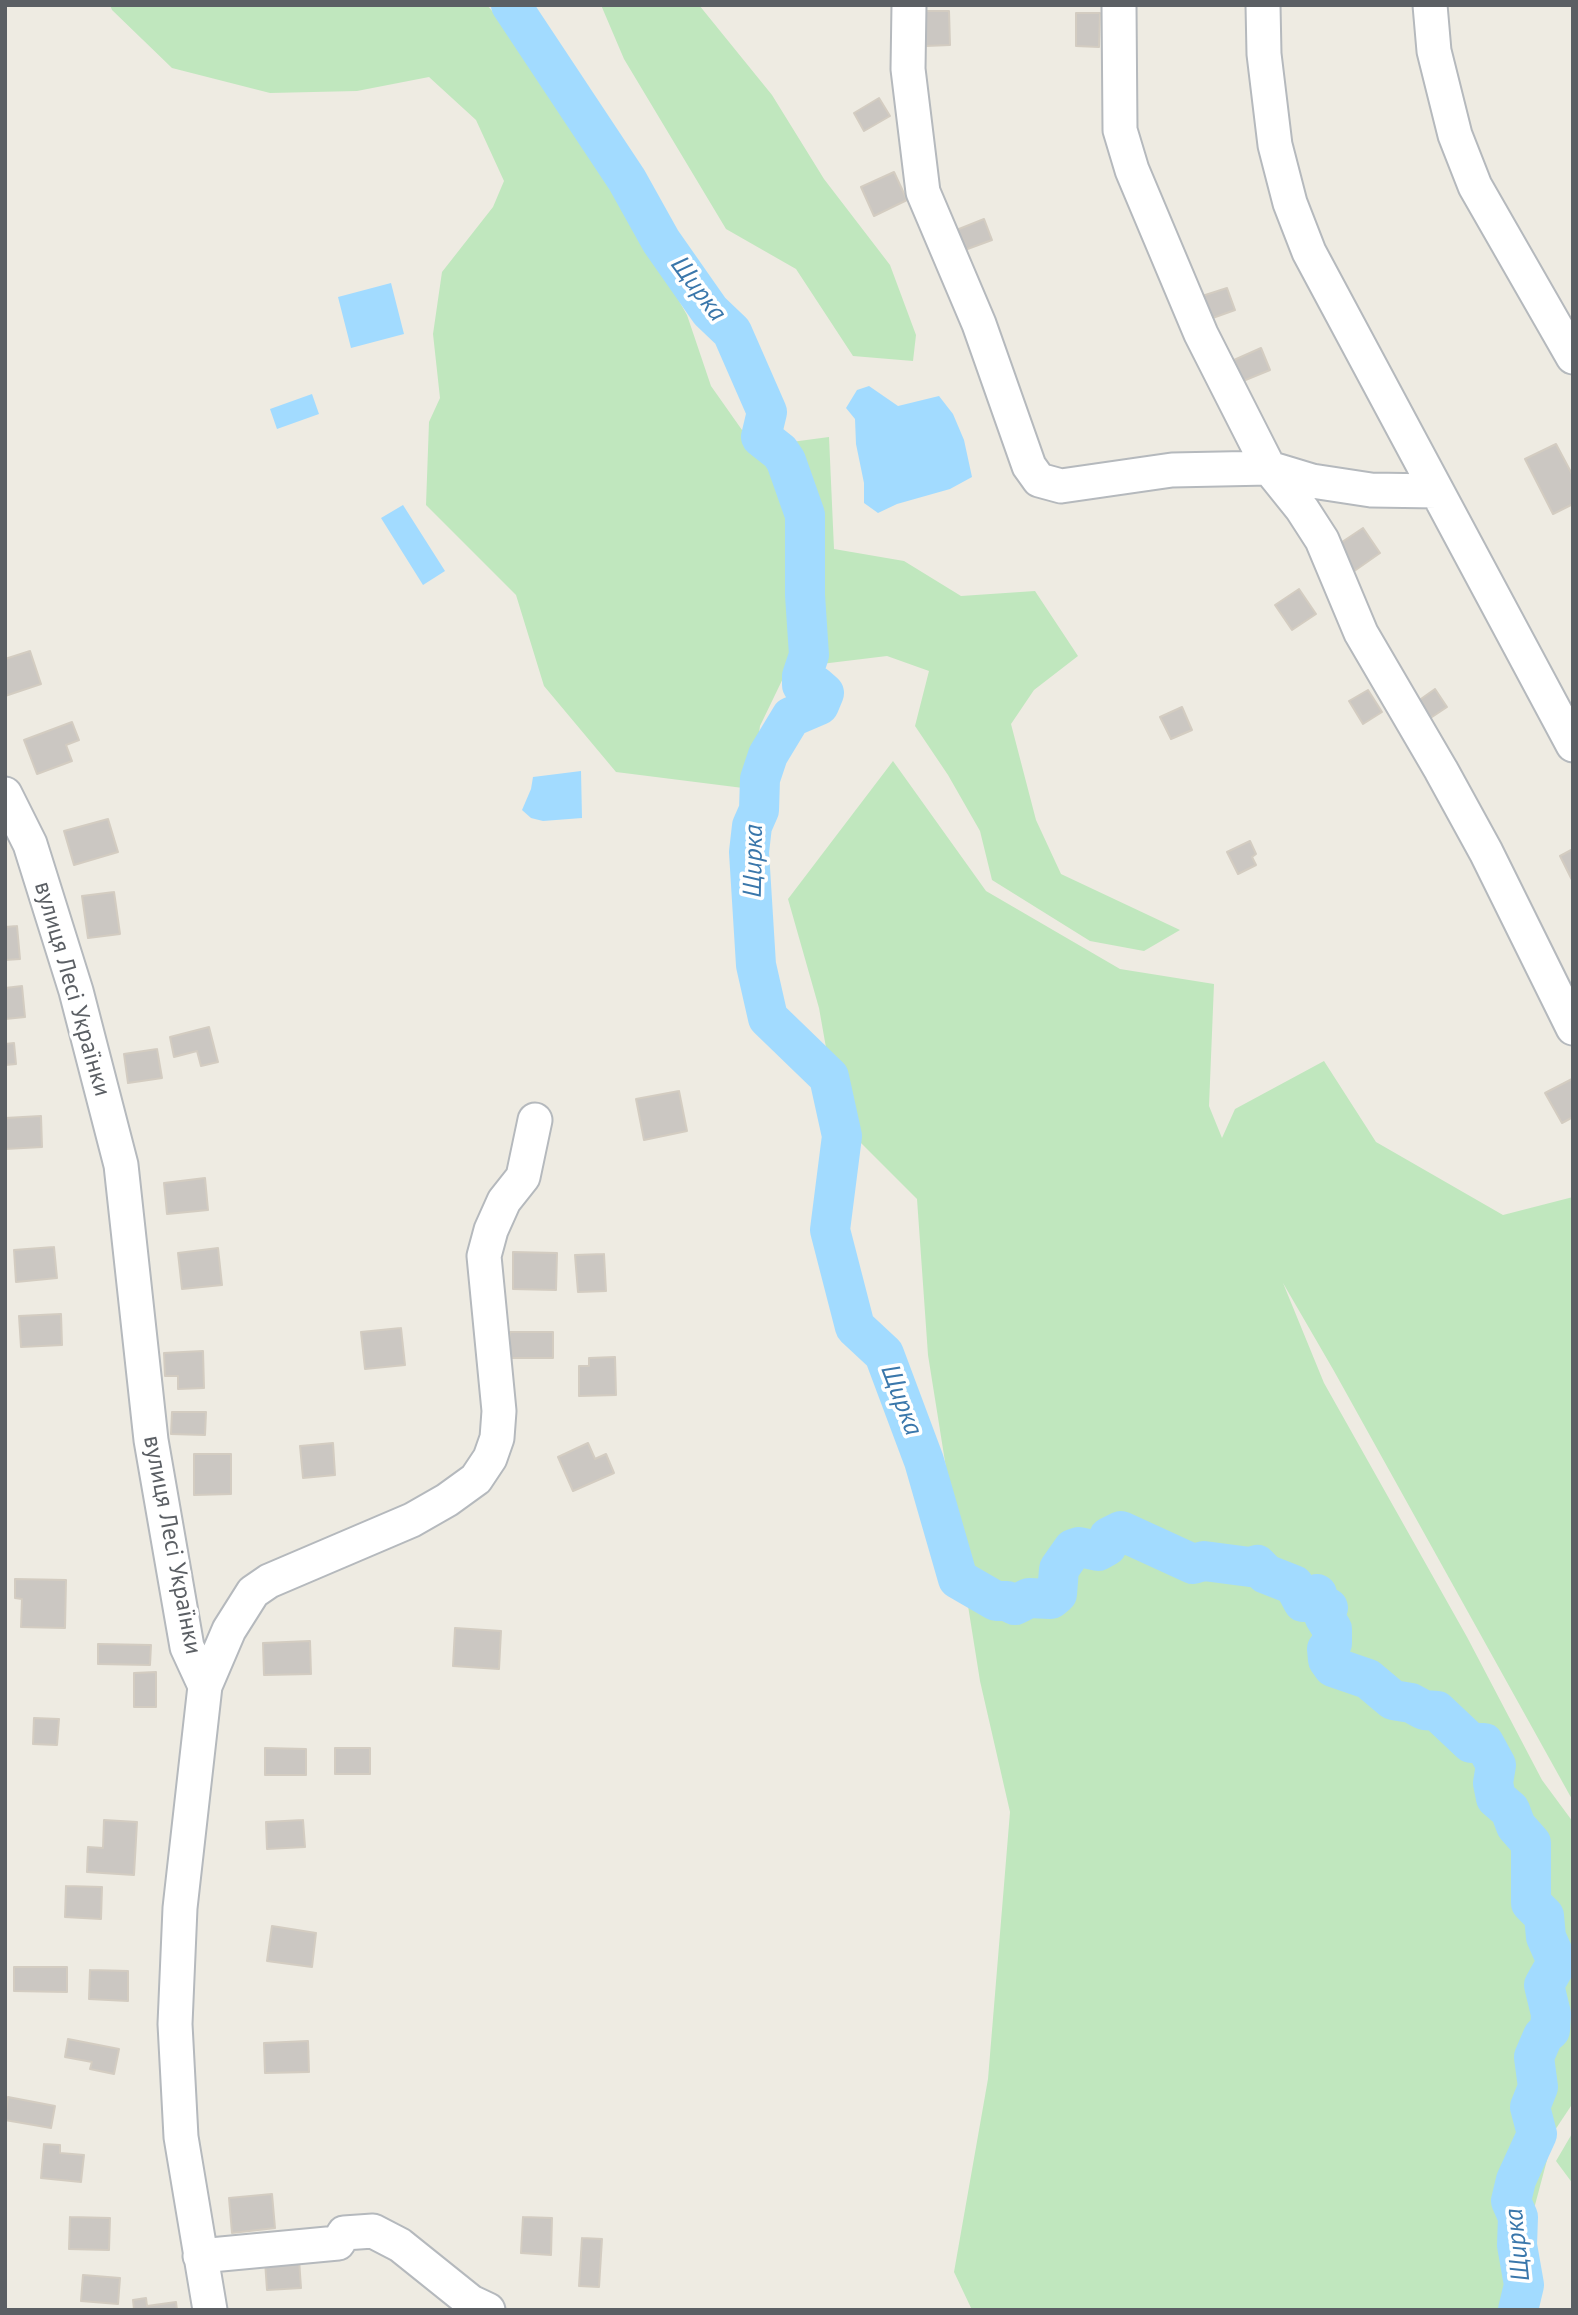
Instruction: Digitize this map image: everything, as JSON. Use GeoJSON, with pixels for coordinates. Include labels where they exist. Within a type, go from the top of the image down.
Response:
{"type":"FeatureCollection","features":[{"type":"Feature","properties":{"kind":"street"},"geometry":{"type":"LineString","coordinates":[[909,5],[908,69],[923,192],[979,324],[1028,466],[1039,480],[1061,486],[1172,470],[1269,468],[1312,481],[1371,490],[1437,491]]}},
{"type":"Feature","properties":{"kind":"street"},"geometry":{"type":"LineString","coordinates":[[1119,5],[1120,130],[1132,170],[1201,334],[1269,468],[1302,509],[1322,540],[1362,633],[1486,852],[1573,1028]]}},
{"type":"Feature","properties":{"kind":"street"},"geometry":{"type":"LineString","coordinates":[[1263,5],[1264,54],[1275,145],[1290,203],[1309,252],[1573,745]]}},
{"type":"Feature","properties":{"kind":"street"},"geometry":{"type":"LineString","coordinates":[[1430,5],[1434,51],[1455,135],[1475,186],[1573,357]]}},
{"type":"Feature","properties":{"kind":"street","name":"вулиця Лесі Українки"},"geometry":{"type":"LineString","coordinates":[[5,794],[30,844],[76,990],[121,1165],[151,1440],[187,1647],[205,1686],[180,1908],[175,2024],[181,2137],[210,2310]]}},
{"type":"Feature","properties":{"kind":"street"},"geometry":{"type":"LineString","coordinates":[[205,1686],[229,1630],[253,1592],[270,1581],[412,1520],[476,1479],[490,1458],[497,1438],[499,1411],[484,1256],[491,1230],[504,1201],[523,1177],[535,1120]]}},
{"type":"Feature","properties":{"kind":"street"},"geometry":{"type":"LineString","coordinates":[[200,2256],[338,2243],[344,2233],[373,2231],[400,2245],[471,2302],[488,2310]]}},
{"type":"Feature","properties":{"kind":"green space"},"geometry":{"type":"Polygon","coordinates":[[[110,5],[487,5],[517,40],[615,188],[687,315],[711,386],[754,447],[829,437],[834,549],[904,561],[961,596],[1035,591],[1078,656],[1034,690],[1011,724],[1036,820],[1061,874],[1180,930],[1144,951],[1090,941],[992,880],[980,831],[948,775],[915,726],[929,671],[887,656],[788,668],[760,726],[751,789],[616,772],[544,686],[516,595],[426,505],[429,422],[440,398],[433,334],[442,272],[493,207],[504,181],[476,120],[429,77],[357,91],[270,93],[172,68],[110,5]]]}},
{"type":"Feature","properties":{"kind":"green space"},"geometry":{"type":"Polygon","coordinates":[[[601,5],[699,5],[772,95],[824,179],[890,265],[916,335],[913,361],[853,356],[796,269],[726,229],[624,59],[601,5]]]}},
{"type":"Feature","properties":{"kind":"green space"},"geometry":{"type":"Polygon","coordinates":[[[893,761],[986,891],[1120,969],[1214,984],[1209,1106],[1222,1138],[1235,1109],[1324,1061],[1376,1142],[1503,1215],[1573,1197],[1573,1801],[1283,1283],[1324,1383],[1467,1637],[1542,1780],[1573,1822],[1573,2103],[1555,2130],[1507,2310],[972,2310],[954,2272],[988,2079],[1010,1812],[980,1681],[928,1355],[917,1199],[839,1121],[819,1008],[788,899],[893,761]]]}},
{"type":"Feature","properties":{"kind":"green space"},"geometry":{"type":"Polygon","coordinates":[[[1573,2132],[1573,2184],[1556,2161],[1573,2132]]]}},
{"type":"Feature","properties":{"kind":"water"},"geometry":{"type":"Polygon","coordinates":[[[391,283],[404,334],[351,348],[338,297],[391,283]]]}},
{"type":"Feature","properties":{"kind":"water"},"geometry":{"type":"Polygon","coordinates":[[[869,386],[898,406],[939,396],[953,414],[964,440],[972,477],[950,489],[897,504],[878,513],[864,503],[864,483],[856,444],[855,419],[846,408],[857,390],[869,386]]]}},
{"type":"Feature","properties":{"kind":"water"},"geometry":{"type":"Polygon","coordinates":[[[312,394],[319,414],[277,429],[270,409],[312,394]]]}},
{"type":"Feature","properties":{"kind":"water"},"geometry":{"type":"Polygon","coordinates":[[[403,505],[445,571],[423,585],[381,518],[403,505]]]}},
{"type":"Feature","properties":{"kind":"water"},"geometry":{"type":"Polygon","coordinates":[[[581,771],[582,818],[543,821],[531,818],[522,810],[533,777],[581,771]]]}},
{"type":"Feature","properties":{"kind":"building"},"geometry":{"type":"Polygon","coordinates":[[[926,11],[949,11],[950,45],[926,46],[926,11]]]}},
{"type":"Feature","properties":{"kind":"building"},"geometry":{"type":"Polygon","coordinates":[[[1076,13],[1100,13],[1099,47],[1076,46],[1076,13]]]}},
{"type":"Feature","properties":{"kind":"building"},"geometry":{"type":"Polygon","coordinates":[[[879,98],[890,116],[864,131],[854,113],[879,98]]]}},
{"type":"Feature","properties":{"kind":"building"},"geometry":{"type":"Polygon","coordinates":[[[894,172],[907,200],[874,216],[861,187],[894,172]]]}},
{"type":"Feature","properties":{"kind":"building"},"geometry":{"type":"Polygon","coordinates":[[[984,219],[992,240],[962,251],[954,231],[984,219]]]}},
{"type":"Feature","properties":{"kind":"building"},"geometry":{"type":"Polygon","coordinates":[[[1227,288],[1235,310],[1207,320],[1199,297],[1227,288]]]}},
{"type":"Feature","properties":{"kind":"building"},"geometry":{"type":"Polygon","coordinates":[[[1261,348],[1270,370],[1243,381],[1234,360],[1261,348]]]}},
{"type":"Feature","properties":{"kind":"building"},"geometry":{"type":"Polygon","coordinates":[[[1556,444],[1573,476],[1573,504],[1553,514],[1525,459],[1556,444]]]}},
{"type":"Feature","properties":{"kind":"building"},"geometry":{"type":"Polygon","coordinates":[[[1363,528],[1380,553],[1350,574],[1333,548],[1363,528]]]}},
{"type":"Feature","properties":{"kind":"building"},"geometry":{"type":"Polygon","coordinates":[[[1299,589],[1316,614],[1292,630],[1275,605],[1299,589]]]}},
{"type":"Feature","properties":{"kind":"building"},"geometry":{"type":"Polygon","coordinates":[[[30,651],[41,684],[5,696],[5,659],[30,651]]]}},
{"type":"Feature","properties":{"kind":"building"},"geometry":{"type":"Polygon","coordinates":[[[1435,689],[1447,707],[1423,723],[1411,706],[1435,689]]]}},
{"type":"Feature","properties":{"kind":"building"},"geometry":{"type":"Polygon","coordinates":[[[1368,690],[1382,712],[1363,724],[1349,701],[1368,690]]]}},
{"type":"Feature","properties":{"kind":"building"},"geometry":{"type":"Polygon","coordinates":[[[1182,707],[1192,730],[1171,739],[1160,717],[1182,707]]]}},
{"type":"Feature","properties":{"kind":"building"},"geometry":{"type":"Polygon","coordinates":[[[72,722],[79,740],[66,745],[72,761],[37,774],[24,740],[72,722]]]}},
{"type":"Feature","properties":{"kind":"building"},"geometry":{"type":"Polygon","coordinates":[[[108,819],[118,852],[74,865],[64,831],[108,819]]]}},
{"type":"Feature","properties":{"kind":"building"},"geometry":{"type":"Polygon","coordinates":[[[1250,841],[1256,854],[1252,857],[1256,865],[1238,874],[1227,852],[1250,841]]]}},
{"type":"Feature","properties":{"kind":"building"},"geometry":{"type":"Polygon","coordinates":[[[1573,849],[1573,879],[1572,880],[1560,856],[1573,849]]]}},
{"type":"Feature","properties":{"kind":"building"},"geometry":{"type":"Polygon","coordinates":[[[114,892],[120,934],[88,938],[82,896],[114,892]]]}},
{"type":"Feature","properties":{"kind":"building"},"geometry":{"type":"Polygon","coordinates":[[[17,926],[20,959],[5,960],[5,927],[17,926]]]}},
{"type":"Feature","properties":{"kind":"building"},"geometry":{"type":"Polygon","coordinates":[[[22,986],[25,1017],[5,1019],[5,988],[22,986]]]}},
{"type":"Feature","properties":{"kind":"building"},"geometry":{"type":"Polygon","coordinates":[[[209,1027],[218,1062],[201,1066],[197,1051],[174,1057],[170,1037],[209,1027]]]}},
{"type":"Feature","properties":{"kind":"building"},"geometry":{"type":"Polygon","coordinates":[[[14,1043],[16,1064],[5,1065],[5,1044],[14,1043]]]}},
{"type":"Feature","properties":{"kind":"building"},"geometry":{"type":"Polygon","coordinates":[[[157,1049],[162,1078],[128,1083],[124,1054],[157,1049]]]}},
{"type":"Feature","properties":{"kind":"building"},"geometry":{"type":"Polygon","coordinates":[[[1572,1079],[1573,1117],[1562,1123],[1545,1093],[1572,1079]]]}},
{"type":"Feature","properties":{"kind":"building"},"geometry":{"type":"Polygon","coordinates":[[[679,1091],[687,1131],[644,1140],[636,1099],[679,1091]]]}},
{"type":"Feature","properties":{"kind":"building"},"geometry":{"type":"Polygon","coordinates":[[[41,1116],[42,1147],[5,1149],[5,1118],[41,1116]]]}},
{"type":"Feature","properties":{"kind":"building"},"geometry":{"type":"Polygon","coordinates":[[[205,1178],[208,1210],[167,1214],[164,1183],[205,1178]]]}},
{"type":"Feature","properties":{"kind":"building"},"geometry":{"type":"Polygon","coordinates":[[[54,1247],[57,1278],[16,1282],[14,1250],[54,1247]]]}},
{"type":"Feature","properties":{"kind":"building"},"geometry":{"type":"Polygon","coordinates":[[[218,1248],[222,1285],[182,1289],[178,1253],[218,1248]]]}},
{"type":"Feature","properties":{"kind":"building"},"geometry":{"type":"Polygon","coordinates":[[[513,1252],[557,1253],[556,1290],[513,1289],[513,1252]]]}},
{"type":"Feature","properties":{"kind":"building"},"geometry":{"type":"Polygon","coordinates":[[[604,1254],[606,1291],[578,1292],[575,1255],[604,1254]]]}},
{"type":"Feature","properties":{"kind":"building"},"geometry":{"type":"Polygon","coordinates":[[[61,1314],[62,1345],[21,1347],[19,1316],[61,1314]]]}},
{"type":"Feature","properties":{"kind":"building"},"geometry":{"type":"Polygon","coordinates":[[[401,1328],[405,1365],[365,1369],[361,1332],[401,1328]]]}},
{"type":"Feature","properties":{"kind":"building"},"geometry":{"type":"Polygon","coordinates":[[[510,1332],[553,1332],[553,1358],[510,1358],[510,1332]]]}},
{"type":"Feature","properties":{"kind":"building"},"geometry":{"type":"Polygon","coordinates":[[[203,1351],[204,1388],[178,1389],[178,1376],[165,1376],[164,1353],[203,1351]]]}},
{"type":"Feature","properties":{"kind":"building"},"geometry":{"type":"Polygon","coordinates":[[[615,1357],[616,1395],[579,1396],[579,1366],[589,1366],[589,1358],[615,1357]]]}},
{"type":"Feature","properties":{"kind":"building"},"geometry":{"type":"Polygon","coordinates":[[[172,1412],[206,1412],[205,1435],[171,1434],[172,1412]]]}},
{"type":"Feature","properties":{"kind":"building"},"geometry":{"type":"Polygon","coordinates":[[[333,1443],[335,1475],[303,1478],[300,1446],[333,1443]]]}},
{"type":"Feature","properties":{"kind":"building"},"geometry":{"type":"Polygon","coordinates":[[[588,1443],[595,1459],[606,1454],[614,1473],[573,1491],[558,1457],[588,1443]]]}},
{"type":"Feature","properties":{"kind":"building"},"geometry":{"type":"Polygon","coordinates":[[[194,1454],[231,1454],[231,1494],[194,1495],[194,1454]]]}},
{"type":"Feature","properties":{"kind":"building"},"geometry":{"type":"Polygon","coordinates":[[[15,1579],[66,1580],[65,1628],[21,1627],[22,1599],[15,1598],[15,1579]]]}},
{"type":"Feature","properties":{"kind":"building"},"geometry":{"type":"Polygon","coordinates":[[[455,1628],[501,1631],[499,1669],[453,1666],[455,1628]]]}},
{"type":"Feature","properties":{"kind":"building"},"geometry":{"type":"Polygon","coordinates":[[[310,1641],[311,1674],[264,1675],[263,1643],[310,1641]]]}},
{"type":"Feature","properties":{"kind":"building"},"geometry":{"type":"Polygon","coordinates":[[[98,1644],[151,1645],[150,1665],[98,1664],[98,1644]]]}},
{"type":"Feature","properties":{"kind":"building"},"geometry":{"type":"Polygon","coordinates":[[[156,1672],[156,1707],[134,1707],[134,1673],[156,1672]]]}},
{"type":"Feature","properties":{"kind":"building"},"geometry":{"type":"Polygon","coordinates":[[[34,1718],[59,1719],[57,1745],[33,1744],[34,1718]]]}},
{"type":"Feature","properties":{"kind":"building"},"geometry":{"type":"Polygon","coordinates":[[[265,1748],[306,1749],[306,1775],[265,1775],[265,1748]]]}},
{"type":"Feature","properties":{"kind":"building"},"geometry":{"type":"Polygon","coordinates":[[[335,1748],[370,1748],[370,1774],[335,1774],[335,1748]]]}},
{"type":"Feature","properties":{"kind":"building"},"geometry":{"type":"Polygon","coordinates":[[[104,1820],[137,1822],[134,1875],[87,1872],[88,1847],[103,1848],[104,1820]]]}},
{"type":"Feature","properties":{"kind":"building"},"geometry":{"type":"Polygon","coordinates":[[[303,1820],[305,1847],[267,1849],[266,1822],[303,1820]]]}},
{"type":"Feature","properties":{"kind":"building"},"geometry":{"type":"Polygon","coordinates":[[[66,1886],[102,1887],[101,1919],[65,1917],[66,1886]]]}},
{"type":"Feature","properties":{"kind":"building"},"geometry":{"type":"Polygon","coordinates":[[[272,1926],[316,1933],[312,1967],[267,1961],[272,1926]]]}},
{"type":"Feature","properties":{"kind":"building"},"geometry":{"type":"Polygon","coordinates":[[[14,1967],[67,1967],[67,1992],[14,1991],[14,1967]]]}},
{"type":"Feature","properties":{"kind":"building"},"geometry":{"type":"Polygon","coordinates":[[[90,1970],[128,1971],[128,2001],[89,1999],[90,1970]]]}},
{"type":"Feature","properties":{"kind":"building"},"geometry":{"type":"Polygon","coordinates":[[[68,2039],[119,2049],[114,2074],[90,2069],[92,2062],[65,2057],[68,2039]]]}},
{"type":"Feature","properties":{"kind":"building"},"geometry":{"type":"Polygon","coordinates":[[[308,2041],[309,2072],[265,2073],[264,2043],[308,2041]]]}},
{"type":"Feature","properties":{"kind":"building"},"geometry":{"type":"Polygon","coordinates":[[[8,2097],[55,2106],[51,2128],[5,2120],[8,2097]]]}},
{"type":"Feature","properties":{"kind":"building"},"geometry":{"type":"Polygon","coordinates":[[[44,2144],[60,2145],[60,2153],[84,2155],[81,2182],[41,2178],[44,2144]]]}},
{"type":"Feature","properties":{"kind":"building"},"geometry":{"type":"Polygon","coordinates":[[[272,2194],[275,2228],[232,2233],[229,2198],[272,2194]]]}},
{"type":"Feature","properties":{"kind":"building"},"geometry":{"type":"Polygon","coordinates":[[[70,2217],[110,2218],[109,2250],[69,2249],[70,2217]]]}},
{"type":"Feature","properties":{"kind":"building"},"geometry":{"type":"Polygon","coordinates":[[[523,2217],[552,2218],[551,2255],[521,2253],[523,2217]]]}},
{"type":"Feature","properties":{"kind":"building"},"geometry":{"type":"Polygon","coordinates":[[[582,2238],[602,2239],[599,2287],[579,2286],[582,2238]]]}},
{"type":"Feature","properties":{"kind":"building"},"geometry":{"type":"Polygon","coordinates":[[[299,2259],[301,2288],[267,2290],[265,2261],[299,2259]]]}},
{"type":"Feature","properties":{"kind":"building"},"geometry":{"type":"Polygon","coordinates":[[[83,2275],[120,2278],[118,2304],[81,2301],[83,2275]]]}},
{"type":"Feature","properties":{"kind":"building"},"geometry":{"type":"Polygon","coordinates":[[[146,2298],[147,2306],[176,2302],[177,2310],[134,2310],[133,2300],[146,2298]]]}},
{"type":"Feature","properties":{"kind":"waterway","name":"Щирка"},"geometry":{"type":"LineString","coordinates":[[511,5],[627,180],[661,241],[710,311],[732,332],[767,412],[761,437],[780,452],[786,461],[805,515],[805,595],[809,655],[802,685],[816,686],[824,693],[819,705],[791,717],[768,755],[760,779],[759,810],[752,826],[749,852],[756,965],[768,1018],[829,1077],[842,1136],[830,1230],[855,1327],[884,1354],[924,1461],[958,1579],[996,1601],[1007,1601],[1015,1605],[1029,1598],[1051,1599],[1057,1594],[1059,1569],[1073,1549],[1079,1547],[1098,1551],[1107,1546],[1109,1537],[1121,1531],[1193,1564],[1204,1561],[1250,1567],[1257,1565],[1266,1574],[1294,1585],[1303,1602],[1317,1594],[1318,1602],[1328,1608],[1324,1616],[1332,1629],[1332,1643],[1327,1649],[1328,1660],[1333,1667],[1368,1679],[1393,1700],[1411,1703],[1424,1710],[1437,1711],[1471,1743],[1484,1743],[1496,1765],[1493,1783],[1496,1798],[1510,1810],[1516,1826],[1531,1843],[1531,1903],[1544,1916],[1546,1937],[1557,1962],[1544,1985],[1551,2014],[1550,2030],[1543,2036],[1534,2057],[1538,2087],[1530,2107],[1537,2134],[1516,2180],[1511,2201],[1518,2217],[1517,2245],[1524,2285],[1518,2310]]}}]}
